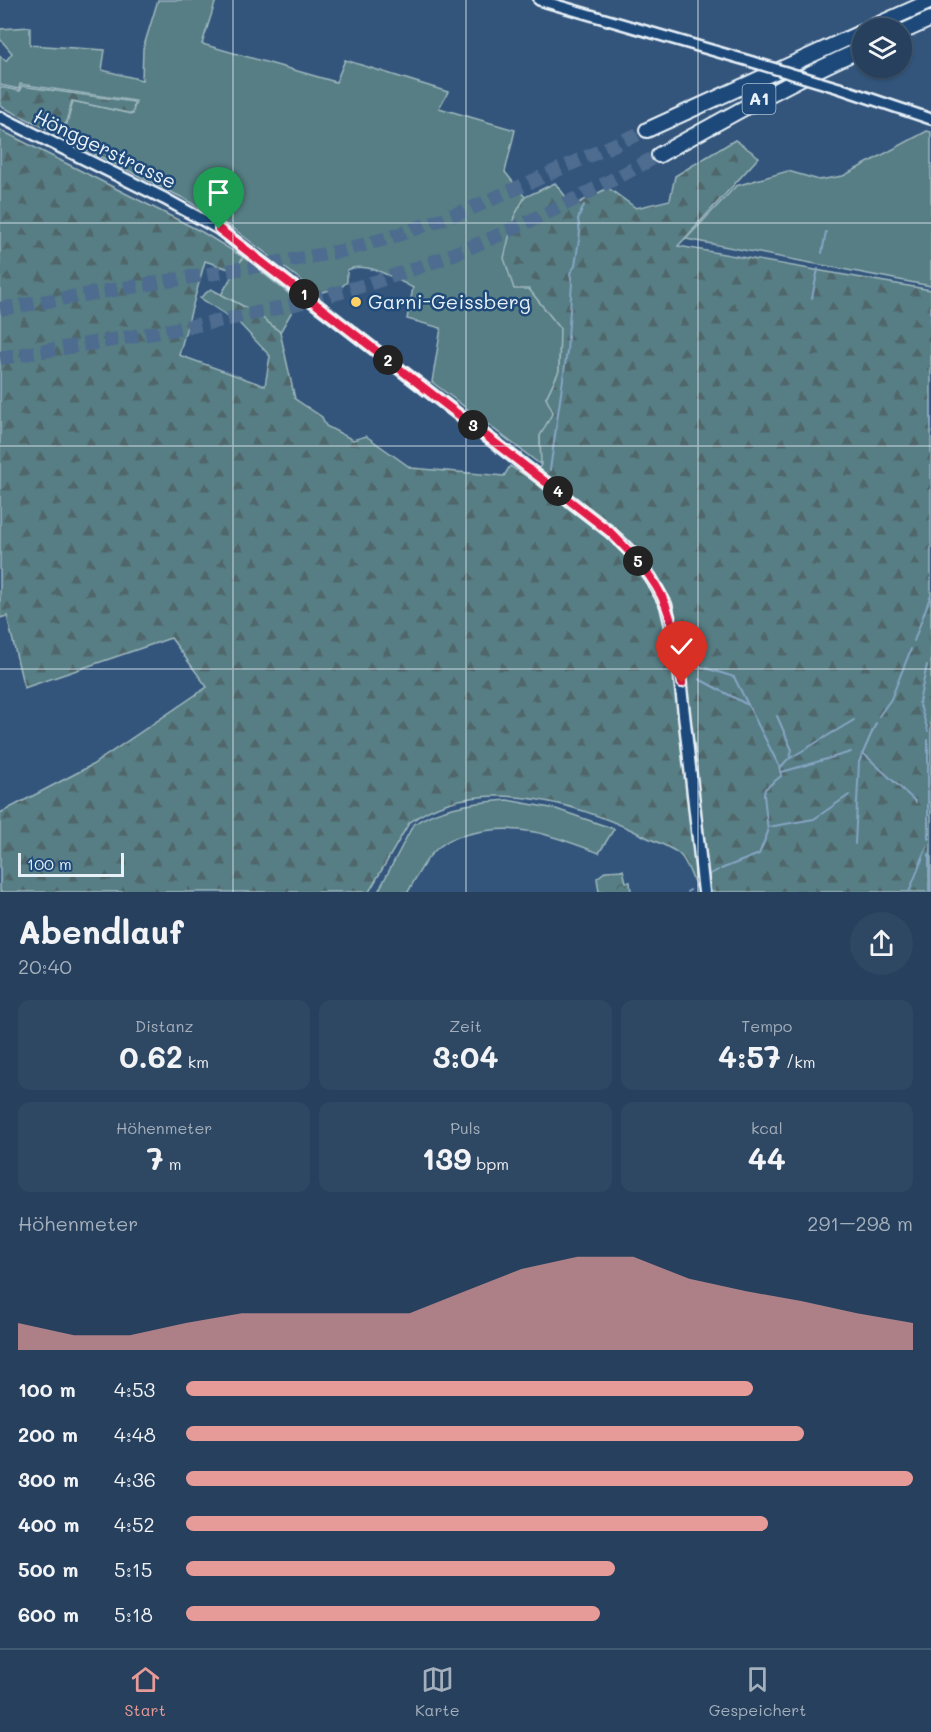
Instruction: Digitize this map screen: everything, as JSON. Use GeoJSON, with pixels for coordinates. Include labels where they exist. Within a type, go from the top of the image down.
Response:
{"type":"FeatureCollection","features":[{"type":"Feature","properties":{"kind":"highway"},"geometry":{"type":"LineString","coordinates":[[893,18],[931,1]]}},
{"type":"Feature","properties":{"kind":"highway"},"geometry":{"type":"LineString","coordinates":[[912,27],[931,19]]}},
{"type":"Feature","properties":{"kind":"highway"},"geometry":{"type":"LineString","coordinates":[[912,29],[931,24]]}},
{"type":"Feature","properties":{"kind":"highway","name":"A1"},"geometry":{"type":"LineString","coordinates":[[647,130],[852,37]]}},
{"type":"Feature","properties":{"kind":"highway","name":"A1"},"geometry":{"type":"LineString","coordinates":[[659,155],[762,98],[852,53]]}},
{"type":"Feature","properties":{"kind":"main road","name":"Hönggerstrasse"},"geometry":{"type":"LineString","coordinates":[[0,117],[174,203],[219,229],[538,475],[610,532],[634,555],[655,584],[666,605],[673,627],[682,683],[704,892]]}},
{"type":"Feature","properties":{"kind":"street"},"geometry":{"type":"LineString","coordinates":[[539,0],[839,88],[931,119]]}},
{"type":"Feature","properties":{"kind":"green space"},"geometry":{"type":"Polygon","coordinates":[[[158,0],[216,0],[202,44],[336,82],[345,60],[448,92],[439,108],[515,130],[505,172],[525,197],[514,217],[529,289],[560,328],[559,371],[546,398],[554,412],[540,436],[541,465],[432,382],[441,328],[407,319],[413,288],[381,272],[363,267],[347,270],[347,282],[340,288],[318,293],[234,229],[183,198],[63,138],[73,101],[132,114],[136,101],[20,84],[19,89],[0,85],[0,56],[6,61],[12,53],[0,39],[0,29],[30,27],[30,45],[105,50],[102,70],[142,80],[143,49],[158,0]]]}},
{"type":"Feature","properties":{"kind":"green space"},"geometry":{"type":"Polygon","coordinates":[[[21,86],[134,102],[133,114],[72,101],[62,136],[0,106],[0,87],[20,91],[21,86]]]}},
{"type":"Feature","properties":{"kind":"green space"},"geometry":{"type":"Polygon","coordinates":[[[0,130],[202,232],[243,257],[235,271],[205,261],[179,355],[265,386],[270,356],[239,323],[200,298],[211,289],[256,313],[280,332],[295,399],[322,417],[326,426],[353,440],[366,436],[411,468],[504,476],[510,466],[531,479],[541,465],[540,436],[553,412],[546,398],[559,371],[560,328],[529,289],[514,289],[504,258],[514,217],[525,197],[555,183],[573,206],[608,188],[636,208],[670,200],[675,176],[735,140],[759,157],[678,246],[931,290],[931,892],[698,892],[683,858],[663,845],[588,813],[526,798],[495,796],[464,799],[436,808],[409,823],[369,892],[0,892],[0,813],[92,765],[207,687],[171,638],[24,688],[7,616],[0,618],[0,130]]]}},
{"type":"Feature","properties":{"kind":"green space"},"geometry":{"type":"Polygon","coordinates":[[[927,131],[931,132],[931,286],[686,239],[736,186],[788,171],[819,180],[843,176],[927,131]]]}},
{"type":"Feature","properties":{"kind":"green space"},"geometry":{"type":"Polygon","coordinates":[[[243,257],[298,301],[280,332],[256,313],[221,295],[243,257]]]}},
{"type":"Feature","properties":{"kind":"green space"},"geometry":{"type":"Polygon","coordinates":[[[507,800],[556,809],[614,829],[599,853],[551,836],[520,830],[487,830],[461,836],[446,842],[434,851],[408,892],[378,892],[413,825],[446,810],[471,804],[507,800]]]}},
{"type":"Feature","properties":{"kind":"green space"},"geometry":{"type":"Polygon","coordinates":[[[623,870],[626,882],[630,882],[631,892],[599,892],[597,878],[606,871],[623,870]]]}},
{"type":"Feature","properties":{"kind":"waterway"},"geometry":{"type":"LineString","coordinates":[[550,470],[567,351],[572,283],[570,273],[575,266],[580,233],[578,219],[584,205]]}},
{"type":"Feature","properties":{"kind":"waterway"},"geometry":{"type":"LineString","coordinates":[[822,253],[826,232]]}},
{"type":"Feature","properties":{"kind":"waterway"},"geometry":{"type":"LineString","coordinates":[[812,298],[818,269]]}},
{"type":"Feature","properties":{"kind":"waterway"},"geometry":{"type":"LineString","coordinates":[[931,310],[931,320]]}},
{"type":"Feature","properties":{"kind":"waterway"},"geometry":{"type":"LineString","coordinates":[[931,402],[931,427]]}},
{"type":"Feature","properties":{"kind":"waterway"},"geometry":{"type":"LineString","coordinates":[[914,641],[930,597]]}},
{"type":"Feature","properties":{"kind":"waterway"},"geometry":{"type":"LineString","coordinates":[[879,716],[891,699],[911,649]]}},
{"type":"Feature","properties":{"kind":"waterway"},"geometry":{"type":"LineString","coordinates":[[927,665],[919,702],[928,731]]}},
{"type":"Feature","properties":{"kind":"waterway"},"geometry":{"type":"LineString","coordinates":[[699,666],[734,677],[779,766],[781,776],[765,789],[768,832],[759,854],[721,869]]}},
{"type":"Feature","properties":{"kind":"waterway"},"geometry":{"type":"LineString","coordinates":[[699,679],[746,704]]}},
{"type":"Feature","properties":{"kind":"waterway"},"geometry":{"type":"LineString","coordinates":[[777,716],[792,750],[790,757]]}},
{"type":"Feature","properties":{"kind":"waterway"},"geometry":{"type":"LineString","coordinates":[[780,768],[787,760],[854,720]]}},
{"type":"Feature","properties":{"kind":"waterway"},"geometry":{"type":"LineString","coordinates":[[855,844],[859,762],[876,723]]}},
{"type":"Feature","properties":{"kind":"waterway"},"geometry":{"type":"LineString","coordinates":[[928,740],[928,839]]}},
{"type":"Feature","properties":{"kind":"waterway"},"geometry":{"type":"LineString","coordinates":[[782,772],[851,752]]}},
{"type":"Feature","properties":{"kind":"waterway"},"geometry":{"type":"LineString","coordinates":[[863,753],[916,802]]}},
{"type":"Feature","properties":{"kind":"waterway"},"geometry":{"type":"LineString","coordinates":[[768,827],[814,819],[849,795]]}},
{"type":"Feature","properties":{"kind":"waterway"},"geometry":{"type":"LineString","coordinates":[[909,892],[927,847]]}},
{"type":"Feature","properties":{"kind":"waterway"},"geometry":{"type":"LineString","coordinates":[[929,854],[929,892]]}},
{"type":"Feature","properties":{"kind":"waterway"},"geometry":{"type":"LineString","coordinates":[[709,875],[718,870]]}},
{"type":"Feature","properties":{"kind":"tunnel"},"geometry":{"type":"LineString","coordinates":[[0,309],[341,251],[395,236],[470,209],[647,130]]}},
{"type":"Feature","properties":{"kind":"tunnel"},"geometry":{"type":"LineString","coordinates":[[0,358],[222,320],[331,295],[385,279],[467,249],[523,224],[659,155]]}},
{"type":"Feature","properties":{"kind":"place","name":"Garni-Geissberg"},"geometry":{"type":"Point","coordinates":[356,302]}},
{"type":"Feature","properties":{"kind":"route"},"geometry":{"type":"LineString","coordinates":[[219,229],[538,475],[610,532],[634,555],[655,584],[666,605],[673,627],[682,683]]}}]}
